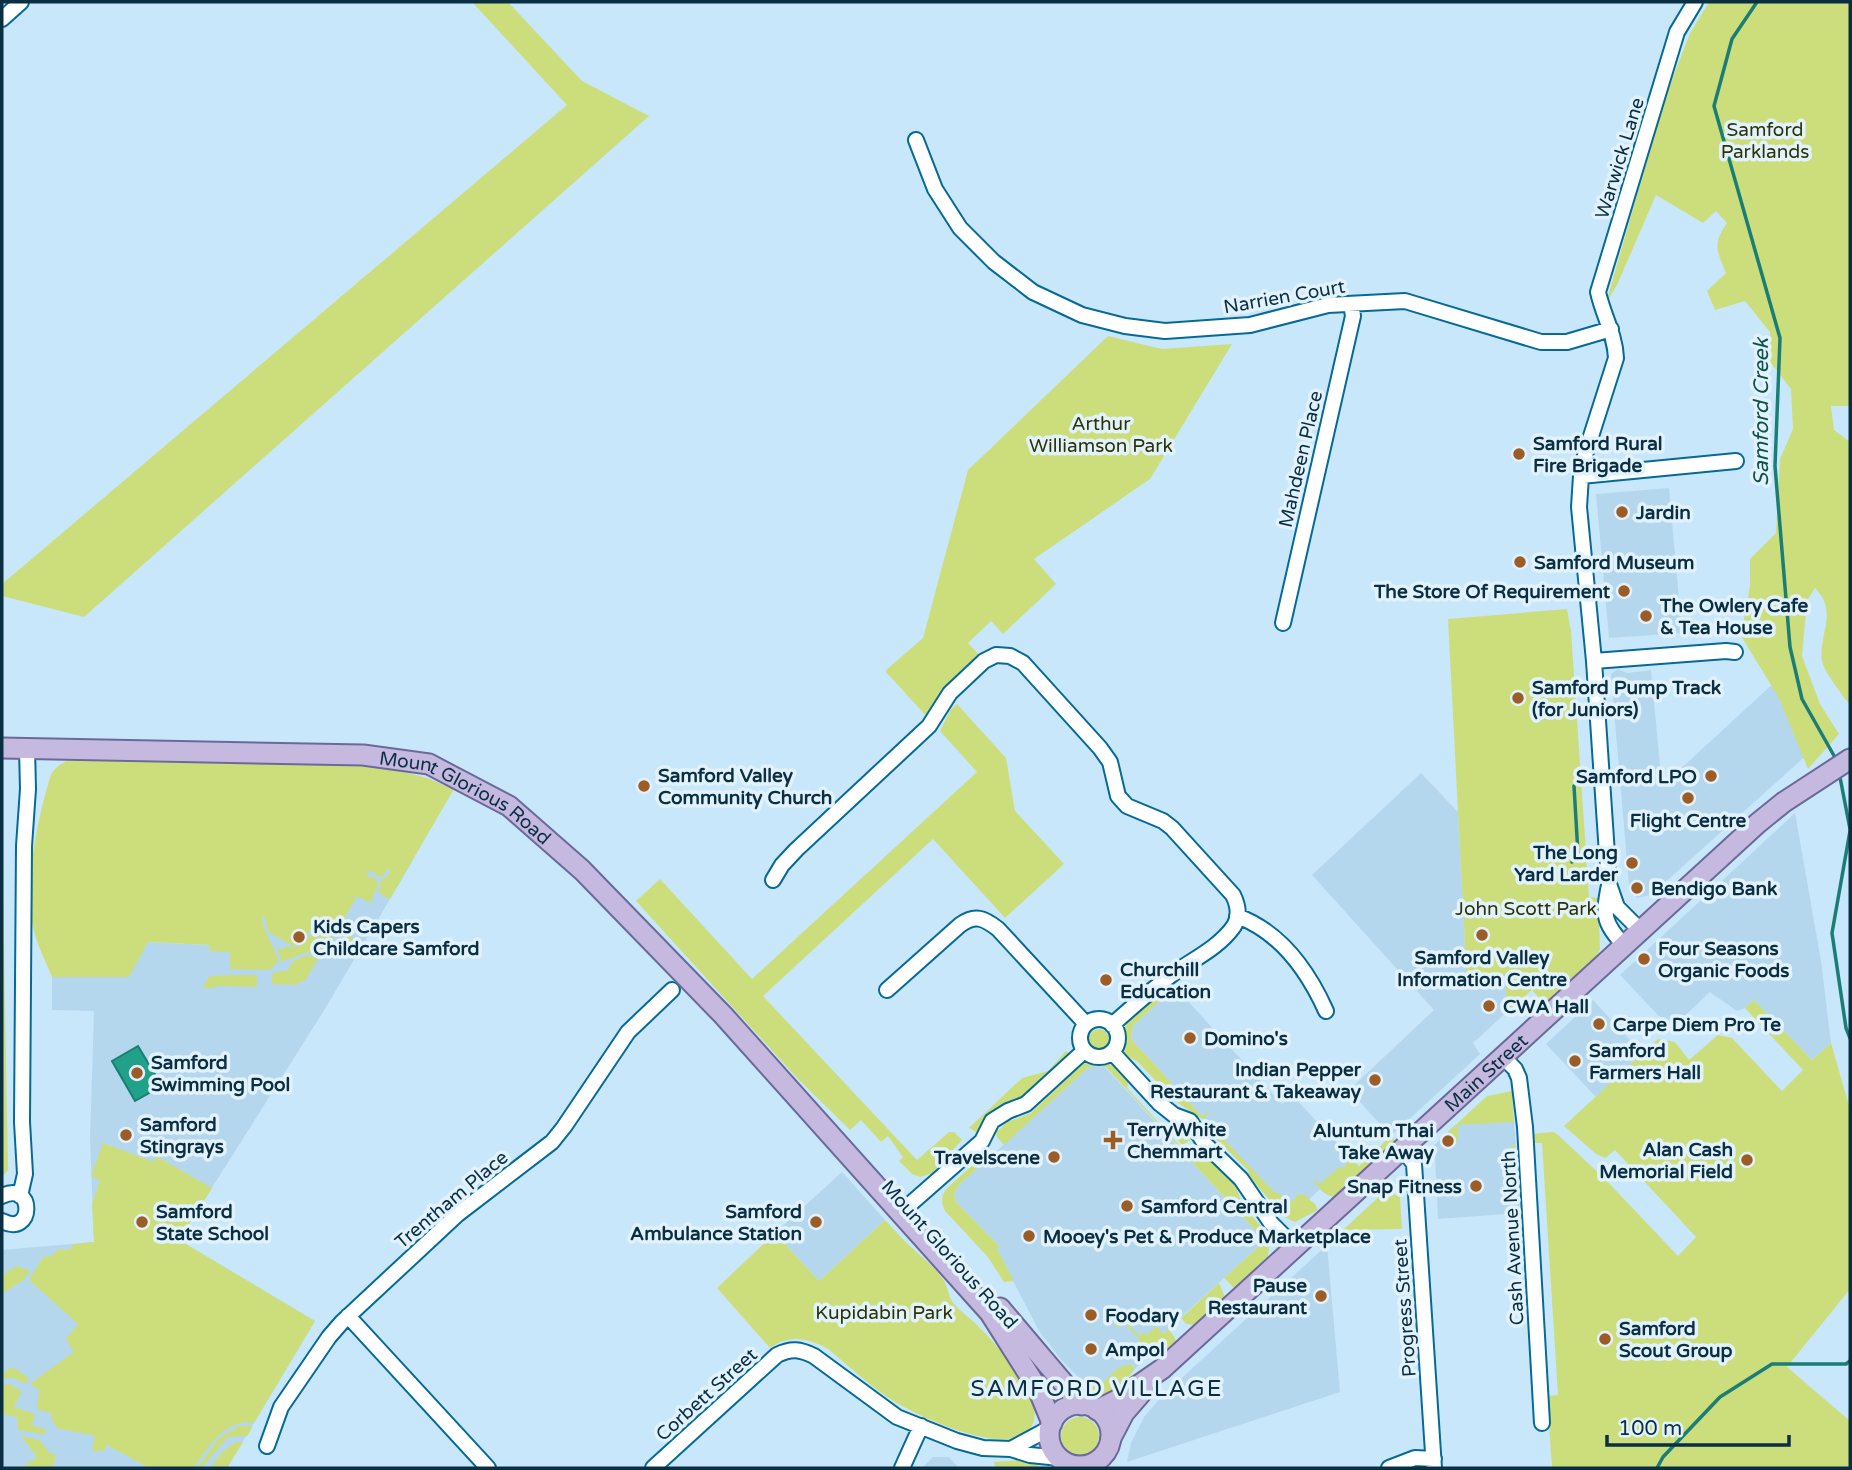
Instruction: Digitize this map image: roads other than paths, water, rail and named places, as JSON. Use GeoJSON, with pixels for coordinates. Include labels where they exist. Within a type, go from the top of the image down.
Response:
{"type":"FeatureCollection","features":[{"type":"Feature","properties":{"kind":"main road","name":"Mount Glorious Road"},"geometry":{"type":"LineString","coordinates":[[2,748],[363,755],[429,764],[509,806],[582,870],[723,1015],[810,1112],[854,1150],[990,1312],[1035,1383],[1051,1425]]}},
{"type":"Feature","properties":{"kind":"main road","name":"Main Street"},"geometry":{"type":"LineString","coordinates":[[1109,1452],[1124,1413],[1162,1369],[1758,823],[1815,780],[1850,759]]}},
{"type":"Feature","properties":{"kind":"main road","name":"Mount Glorious Road"},"geometry":{"type":"LineString","coordinates":[[904,1210],[1090,1407]]}},
{"type":"Feature","properties":{"kind":"main road"},"geometry":{"type":"LineString","coordinates":[[1035,1383],[1044,1360]]}},
{"type":"Feature","properties":{"kind":"main road","name":"Main Street"},"geometry":{"type":"LineString","coordinates":[[1090,1407],[1117,1400],[1162,1369]]}},
{"type":"Feature","properties":{"kind":"main road"},"geometry":{"type":"LineString","coordinates":[[1090,1407],[1108,1422],[1109,1452],[1091,1464],[1068,1464],[1050,1444],[1051,1425],[1064,1409],[1090,1407]]}},
{"type":"Feature","properties":{"kind":"street"},"geometry":{"type":"LineString","coordinates":[[2,19],[21,2]]}},
{"type":"Feature","properties":{"kind":"street","name":"Warwick Lane"},"geometry":{"type":"LineString","coordinates":[[1609,884],[1594,661],[1579,507],[1581,476],[1616,358],[1615,342],[1598,292],[1677,32],[1695,2]]}},
{"type":"Feature","properties":{"kind":"street","name":"Narrien Court"},"geometry":{"type":"LineString","coordinates":[[916,140],[935,189],[960,228],[1032,292],[1082,315],[1125,326],[1165,331],[1250,325],[1328,305],[1405,302],[1541,342],[1567,342],[1611,329]]}},
{"type":"Feature","properties":{"kind":"street","name":"Mahdeen Place"},"geometry":{"type":"LineString","coordinates":[[1283,623],[1353,316],[1351,303]]}},
{"type":"Feature","properties":{"kind":"street"},"geometry":{"type":"LineString","coordinates":[[1581,476],[1736,461]]}},
{"type":"Feature","properties":{"kind":"street"},"geometry":{"type":"LineString","coordinates":[[1594,661],[1735,652]]}},
{"type":"Feature","properties":{"kind":"street"},"geometry":{"type":"LineString","coordinates":[[773,880],[796,850],[929,726],[950,693],[984,661],[996,655],[1010,656],[1023,663],[1100,748],[1110,762],[1118,796],[1127,806],[1163,821],[1172,828],[1233,895],[1238,905],[1234,926],[1198,959],[1171,975],[1112,1025]]}},
{"type":"Feature","properties":{"kind":"street"},"geometry":{"type":"LineString","coordinates":[[20,1196],[25,1174],[22,1111],[27,748]]}},
{"type":"Feature","properties":{"kind":"street"},"geometry":{"type":"LineString","coordinates":[[1609,884],[1617,907],[1640,930]]}},
{"type":"Feature","properties":{"kind":"street"},"geometry":{"type":"LineString","coordinates":[[1609,884],[1604,912],[1607,924],[1624,945]]}},
{"type":"Feature","properties":{"kind":"street"},"geometry":{"type":"LineString","coordinates":[[1237,916],[1251,921],[1272,935],[1291,955],[1310,978],[1326,1012]]}},
{"type":"Feature","properties":{"kind":"street"},"geometry":{"type":"LineString","coordinates":[[887,990],[960,925],[967,920],[978,918],[987,920],[998,929],[1086,1024]]}},
{"type":"Feature","properties":{"kind":"street","name":"Trentham Place"},"geometry":{"type":"LineString","coordinates":[[267,1446],[281,1407],[329,1337],[458,1214],[552,1142],[628,1032],[672,990]]}},
{"type":"Feature","properties":{"kind":"street"},"geometry":{"type":"LineString","coordinates":[[1101,1020],[1112,1025],[1117,1035],[1112,1052],[1095,1057],[1084,1051],[1080,1034],[1086,1024],[1101,1020]]}},
{"type":"Feature","properties":{"kind":"street"},"geometry":{"type":"LineString","coordinates":[[904,1210],[982,1141],[992,1121],[1026,1104],[1084,1051]]}},
{"type":"Feature","properties":{"kind":"street"},"geometry":{"type":"LineString","coordinates":[[1112,1052],[1166,1110],[1190,1121],[1205,1144],[1241,1179],[1271,1223],[1294,1246]]}},
{"type":"Feature","properties":{"kind":"street","name":"Cash Avenue North"},"geometry":{"type":"LineString","coordinates":[[1503,1056],[1515,1069],[1518,1078],[1525,1127],[1542,1423]]}},
{"type":"Feature","properties":{"kind":"street","name":"Progress Street"},"geometry":{"type":"LineString","coordinates":[[1403,1149],[1414,1164],[1434,1463]]}},
{"type":"Feature","properties":{"kind":"street"},"geometry":{"type":"LineString","coordinates":[[2,1196],[10,1193],[20,1196],[27,1208],[24,1218],[15,1224],[2,1221]]}},
{"type":"Feature","properties":{"kind":"street"},"geometry":{"type":"LineString","coordinates":[[348,1316],[488,1468]]}},
{"type":"Feature","properties":{"kind":"street","name":"Corbett Street"},"geometry":{"type":"LineString","coordinates":[[653,1468],[777,1355],[788,1350],[801,1350],[814,1356],[897,1417],[983,1448],[1011,1449],[1068,1464]]}},
{"type":"Feature","properties":{"kind":"street"},"geometry":{"type":"LineString","coordinates":[[1011,1449],[1051,1425]]}},
{"type":"Feature","properties":{"kind":"street"},"geometry":{"type":"LineString","coordinates":[[902,1468],[920,1426]]}},
{"type":"Feature","properties":{"kind":"street"},"geometry":{"type":"LineString","coordinates":[[1388,1468],[1415,1458],[1434,1463]]}},
{"type":"Feature","properties":{"kind":"waterway","name":"Samford Creek"},"geometry":{"type":"LineString","coordinates":[[1757,2],[1732,39],[1714,106],[1780,338],[1775,466],[1790,647],[1802,699],[1837,761]]}},
{"type":"Feature","properties":{"kind":"waterway","name":"Samford Creek"},"geometry":{"type":"LineString","coordinates":[[1839,772],[1850,829]]}},
{"type":"Feature","properties":{"kind":"waterway"},"geometry":{"type":"LineString","coordinates":[[1572,862],[1578,854],[1574,786]]}},
{"type":"Feature","properties":{"kind":"waterway","name":"Samford Creek"},"geometry":{"type":"LineString","coordinates":[[1850,831],[1832,933],[1846,1028],[1850,1038]]}},
{"type":"Feature","properties":{"kind":"waterway","name":"Samford Creek"},"geometry":{"type":"LineString","coordinates":[[1657,1468],[1663,1457],[1720,1397],[1772,1364],[1846,1364],[1850,1361]]}},
{"type":"Feature","properties":{"kind":"place","name":"Samford Rural Fire Brigade"},"geometry":{"type":"Point","coordinates":[1519,454]}},
{"type":"Feature","properties":{"kind":"place","name":"Jardin"},"geometry":{"type":"Point","coordinates":[1622,512]}},
{"type":"Feature","properties":{"kind":"place","name":"Samford Museum"},"geometry":{"type":"Point","coordinates":[1520,562]}},
{"type":"Feature","properties":{"kind":"place","name":"The Store Of Requirement"},"geometry":{"type":"Point","coordinates":[1624,591]}},
{"type":"Feature","properties":{"kind":"place","name":"The Owlery Cafe & Tea House"},"geometry":{"type":"Point","coordinates":[1646,616]}},
{"type":"Feature","properties":{"kind":"place","name":"Samford Pump Track (for Juniors)"},"geometry":{"type":"Point","coordinates":[1518,698]}},
{"type":"Feature","properties":{"kind":"place","name":"Samford LPO"},"geometry":{"type":"Point","coordinates":[1711,776]}},
{"type":"Feature","properties":{"kind":"place","name":"Samford Valley Community Church"},"geometry":{"type":"Point","coordinates":[644,786]}},
{"type":"Feature","properties":{"kind":"place","name":"Flight Centre"},"geometry":{"type":"Point","coordinates":[1688,798]}},
{"type":"Feature","properties":{"kind":"place","name":"The Long Yard Larder"},"geometry":{"type":"Point","coordinates":[1632,863]}},
{"type":"Feature","properties":{"kind":"place","name":"Bendigo Bank"},"geometry":{"type":"Point","coordinates":[1637,888]}},
{"type":"Feature","properties":{"kind":"place","name":"Samford Valley Information Centre"},"geometry":{"type":"Point","coordinates":[1482,935]}},
{"type":"Feature","properties":{"kind":"place","name":"Kids Capers Childcare Samford"},"geometry":{"type":"Point","coordinates":[299,937]}},
{"type":"Feature","properties":{"kind":"place","name":"Four Seasons Organic Foods"},"geometry":{"type":"Point","coordinates":[1644,959]}},
{"type":"Feature","properties":{"kind":"place","name":"Churchill Education"},"geometry":{"type":"Point","coordinates":[1106,980]}},
{"type":"Feature","properties":{"kind":"place","name":"CWA Hall"},"geometry":{"type":"Point","coordinates":[1489,1006]}},
{"type":"Feature","properties":{"kind":"place","name":"Carpe Diem Pro Te"},"geometry":{"type":"Point","coordinates":[1599,1024]}},
{"type":"Feature","properties":{"kind":"place","name":"Domino's"},"geometry":{"type":"Point","coordinates":[1190,1038]}},
{"type":"Feature","properties":{"kind":"place","name":"Samford Farmers Hall"},"geometry":{"type":"Point","coordinates":[1575,1061]}},
{"type":"Feature","properties":{"kind":"place","name":"Samford Swimming Pool"},"geometry":{"type":"Point","coordinates":[137,1073]}},
{"type":"Feature","properties":{"kind":"place","name":"Indian Pepper Restaurant & Takeaway"},"geometry":{"type":"Point","coordinates":[1375,1080]}},
{"type":"Feature","properties":{"kind":"place","name":"Samford Stingrays"},"geometry":{"type":"Point","coordinates":[126,1135]}},
{"type":"Feature","properties":{"kind":"place","name":"TerryWhite Chemmart"},"geometry":{"type":"Point","coordinates":[1113,1140]}},
{"type":"Feature","properties":{"kind":"place","name":"Aluntum Thai Take Away"},"geometry":{"type":"Point","coordinates":[1448,1141]}},
{"type":"Feature","properties":{"kind":"place","name":"Travelscene"},"geometry":{"type":"Point","coordinates":[1054,1157]}},
{"type":"Feature","properties":{"kind":"place","name":"Alan Cash Memorial Field"},"geometry":{"type":"Point","coordinates":[1747,1160]}},
{"type":"Feature","properties":{"kind":"place","name":"Snap Fitness"},"geometry":{"type":"Point","coordinates":[1476,1186]}},
{"type":"Feature","properties":{"kind":"place","name":"Samford Central"},"geometry":{"type":"Point","coordinates":[1127,1206]}},
{"type":"Feature","properties":{"kind":"place","name":"Samford State School"},"geometry":{"type":"Point","coordinates":[142,1222]}},
{"type":"Feature","properties":{"kind":"place","name":"Samford Ambulance Station"},"geometry":{"type":"Point","coordinates":[816,1222]}},
{"type":"Feature","properties":{"kind":"place","name":"Mooey's Pet & Produce Marketplace"},"geometry":{"type":"Point","coordinates":[1029,1236]}},
{"type":"Feature","properties":{"kind":"place","name":"Pause Restaurant"},"geometry":{"type":"Point","coordinates":[1321,1296]}},
{"type":"Feature","properties":{"kind":"place","name":"Foodary"},"geometry":{"type":"Point","coordinates":[1091,1315]}},
{"type":"Feature","properties":{"kind":"place","name":"Samford Scout Group"},"geometry":{"type":"Point","coordinates":[1605,1339]}},
{"type":"Feature","properties":{"kind":"place","name":"Ampol"},"geometry":{"type":"Point","coordinates":[1091,1349]}},
{"type":"Feature","properties":{"kind":"district","name":"SAMFORD VILLAGE"},"geometry":{"type":"Point","coordinates":[1097,1388]}},
{"type":"Feature","properties":{"kind":"park label","name":"Samford Parklands"},"geometry":{"type":"Point","coordinates":[1765,140]}},
{"type":"Feature","properties":{"kind":"park label","name":"Arthur Williamson Park"},"geometry":{"type":"Point","coordinates":[1101,434]}},
{"type":"Feature","properties":{"kind":"park label","name":"John Scott Park"},"geometry":{"type":"Point","coordinates":[1526,908]}},
{"type":"Feature","properties":{"kind":"park label","name":"Kupidabin Park"},"geometry":{"type":"Point","coordinates":[884,1312]}}]}
